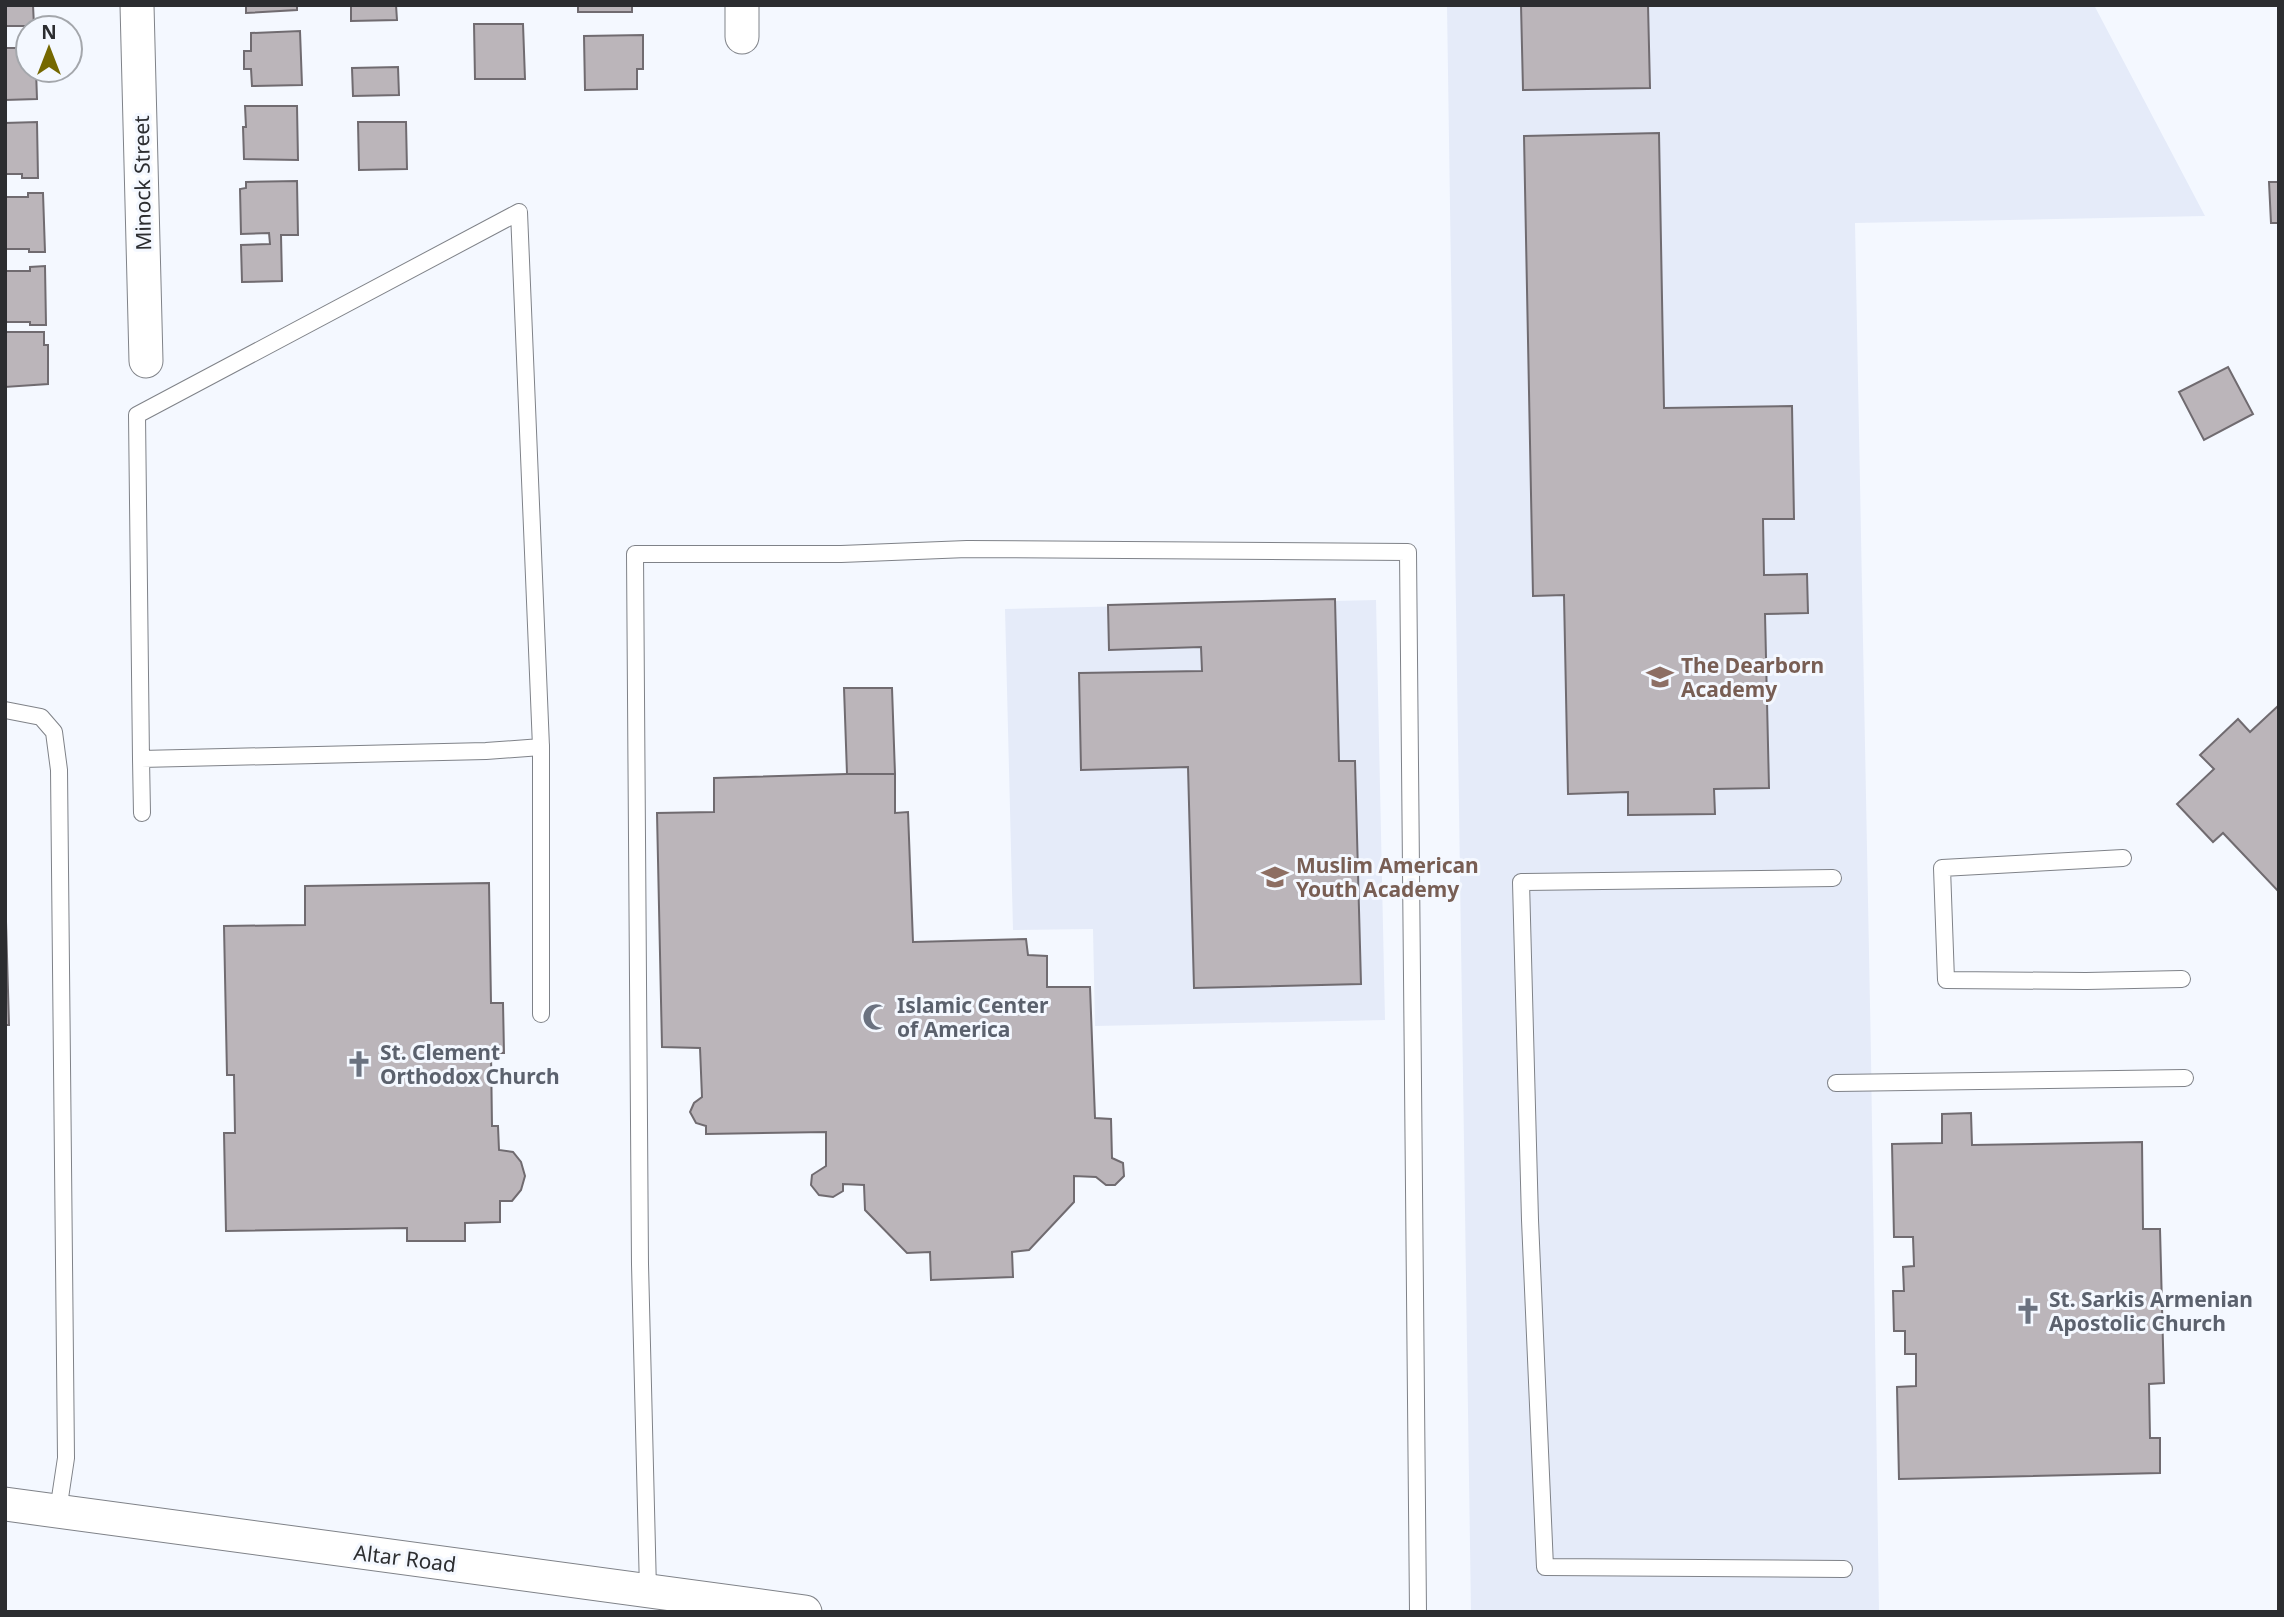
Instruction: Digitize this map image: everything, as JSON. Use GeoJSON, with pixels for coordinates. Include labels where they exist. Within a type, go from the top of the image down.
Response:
{"type":"FeatureCollection","features":[{"type":"Feature","properties":{"kind":"street","name":"Minock Street"},"geometry":{"type":"LineString","coordinates":[[137,5],[146,361]]}},
{"type":"Feature","properties":{"kind":"street","name":"Altar Road"},"geometry":{"type":"LineString","coordinates":[[5,1504],[805,1612]]}},
{"type":"Feature","properties":{"kind":"lane"},"geometry":{"type":"LineString","coordinates":[[142,813],[137,415],[519,212],[541,747],[541,1014]]}},
{"type":"Feature","properties":{"kind":"lane"},"geometry":{"type":"LineString","coordinates":[[648,1590],[639,1250],[635,554],[841,554],[967,549],[1408,552],[1418,1612]]}},
{"type":"Feature","properties":{"kind":"lane"},"geometry":{"type":"LineString","coordinates":[[5,710],[41,718],[47,724],[54,732],[59,770],[66,1458],[58,1511]]}},
{"type":"Feature","properties":{"kind":"lane"},"geometry":{"type":"LineString","coordinates":[[141,759],[541,747]]}},
{"type":"Feature","properties":{"kind":"lane"},"geometry":{"type":"LineString","coordinates":[[2123,858],[1942,867],[1946,980],[2182,979]]}},
{"type":"Feature","properties":{"kind":"lane"},"geometry":{"type":"LineString","coordinates":[[1833,878],[1521,882],[1530,1220],[1545,1567],[1844,1569]]}},
{"type":"Feature","properties":{"kind":"lane"},"geometry":{"type":"LineString","coordinates":[[1836,1083],[2185,1079]]}},
{"type":"Feature","properties":{"kind":"shaded area","name":"The Dearborn Academy"},"geometry":{"type":"Polygon","coordinates":[[[1447,5],[2094,5],[2205,216],[1855,223],[1879,1612],[1471,1612],[1447,5]]]}},
{"type":"Feature","properties":{"kind":"shaded area"},"geometry":{"type":"Polygon","coordinates":[[[1376,600],[1385,1020],[1095,1026],[1093,929],[1013,930],[1005,609],[1376,600]]]}},
{"type":"Feature","properties":{"kind":"building"},"geometry":{"type":"Polygon","coordinates":[[[5,5],[33,5],[33,14],[14,14],[14,26],[5,26],[5,5]]]}},
{"type":"Feature","properties":{"kind":"building"},"geometry":{"type":"Polygon","coordinates":[[[246,5],[297,5],[297,10],[246,13],[246,5]]]}},
{"type":"Feature","properties":{"kind":"building"},"geometry":{"type":"Polygon","coordinates":[[[351,5],[396,5],[397,20],[351,21],[351,5]]]}},
{"type":"Feature","properties":{"kind":"building"},"geometry":{"type":"Polygon","coordinates":[[[578,5],[632,5],[632,12],[578,12],[578,5]]]}},
{"type":"Feature","properties":{"kind":"building"},"geometry":{"type":"Polygon","coordinates":[[[1521,5],[1648,5],[1650,88],[1523,90],[1521,5]]]}},
{"type":"Feature","properties":{"kind":"building"},"geometry":{"type":"Polygon","coordinates":[[[474,24],[523,24],[525,79],[475,79],[474,24]]]}},
{"type":"Feature","properties":{"kind":"building"},"geometry":{"type":"Polygon","coordinates":[[[300,31],[302,85],[252,86],[251,69],[244,69],[244,51],[251,51],[251,33],[300,31]]]}},
{"type":"Feature","properties":{"kind":"building"},"geometry":{"type":"Polygon","coordinates":[[[643,35],[643,69],[637,69],[637,89],[585,90],[584,36],[643,35]]]}},
{"type":"Feature","properties":{"kind":"building"},"geometry":{"type":"Polygon","coordinates":[[[5,48],[14,48],[14,84],[36,84],[37,99],[5,100],[5,48]]]}},
{"type":"Feature","properties":{"kind":"building"},"geometry":{"type":"Polygon","coordinates":[[[398,67],[399,95],[353,96],[352,68],[398,67]]]}},
{"type":"Feature","properties":{"kind":"building"},"geometry":{"type":"Polygon","coordinates":[[[245,106],[297,106],[298,160],[244,159],[245,106]]]}},
{"type":"Feature","properties":{"kind":"building"},"geometry":{"type":"Polygon","coordinates":[[[37,122],[38,178],[5,174],[5,123],[37,122]]]}},
{"type":"Feature","properties":{"kind":"building"},"geometry":{"type":"Polygon","coordinates":[[[358,122],[406,122],[407,169],[359,170],[358,122]]]}},
{"type":"Feature","properties":{"kind":"building","name":"The Dearborn Academy"},"geometry":{"type":"Polygon","coordinates":[[[1659,133],[1664,408],[1792,406],[1794,519],[1763,519],[1764,575],[1807,574],[1808,613],[1765,614],[1769,788],[1714,789],[1715,814],[1628,815],[1628,792],[1568,794],[1564,595],[1533,596],[1524,136],[1659,133]]]}},
{"type":"Feature","properties":{"kind":"building"},"geometry":{"type":"Polygon","coordinates":[[[297,181],[298,235],[281,235],[282,281],[242,282],[241,245],[270,244],[269,233],[241,234],[240,189],[246,188],[246,182],[297,181]]]}},
{"type":"Feature","properties":{"kind":"building"},"geometry":{"type":"Polygon","coordinates":[[[2269,182],[2279,182],[2279,223],[2271,223],[2269,182]]]}},
{"type":"Feature","properties":{"kind":"building"},"geometry":{"type":"Polygon","coordinates":[[[28,193],[43,193],[45,252],[5,249],[5,197],[28,197],[28,193]]]}},
{"type":"Feature","properties":{"kind":"building"},"geometry":{"type":"Polygon","coordinates":[[[45,266],[46,325],[5,322],[5,271],[30,271],[30,267],[45,266]]]}},
{"type":"Feature","properties":{"kind":"building"},"geometry":{"type":"Polygon","coordinates":[[[5,332],[44,332],[44,345],[48,345],[48,384],[5,387],[5,332]]]}},
{"type":"Feature","properties":{"kind":"building"},"geometry":{"type":"Polygon","coordinates":[[[2228,367],[2253,414],[2204,440],[2179,392],[2228,367]]]}},
{"type":"Feature","properties":{"kind":"building","name":"Muslim American Youth Academy"},"geometry":{"type":"Polygon","coordinates":[[[1335,599],[1339,761],[1355,761],[1361,984],[1194,988],[1188,767],[1081,770],[1079,673],[1202,671],[1201,647],[1109,650],[1108,605],[1335,599]]]}},
{"type":"Feature","properties":{"kind":"building"},"geometry":{"type":"Polygon","coordinates":[[[844,688],[892,688],[895,774],[847,774],[844,688]]]}},
{"type":"Feature","properties":{"kind":"building"},"geometry":{"type":"Polygon","coordinates":[[[2279,705],[2279,892],[2223,833],[2213,842],[2177,804],[2214,769],[2200,755],[2238,719],[2250,732],[2279,705]]]}},
{"type":"Feature","properties":{"kind":"building","name":"Islamic Center of America"},"geometry":{"type":"Polygon","coordinates":[[[895,774],[895,813],[908,812],[913,942],[1026,939],[1028,955],[1047,956],[1047,987],[1090,987],[1095,1118],[1111,1119],[1112,1158],[1123,1163],[1124,1176],[1115,1185],[1106,1185],[1096,1177],[1074,1176],[1074,1202],[1029,1250],[1012,1252],[1013,1277],[931,1280],[930,1252],[907,1253],[865,1210],[864,1185],[843,1184],[843,1191],[833,1197],[819,1195],[811,1185],[812,1175],[826,1166],[826,1132],[706,1134],[706,1126],[696,1123],[690,1112],[694,1103],[702,1097],[700,1048],[662,1047],[657,813],[714,812],[714,778],[895,774]]]}},
{"type":"Feature","properties":{"kind":"building","name":"St. Clement Orthodox Church"},"geometry":{"type":"Polygon","coordinates":[[[489,883],[491,1003],[503,1003],[504,1053],[491,1053],[492,1126],[498,1126],[499,1150],[513,1152],[521,1162],[525,1176],[521,1190],[512,1201],[500,1201],[500,1222],[465,1223],[465,1241],[407,1241],[407,1228],[226,1231],[224,1133],[235,1133],[234,1075],[227,1075],[224,926],[305,925],[305,886],[489,883]]]}},
{"type":"Feature","properties":{"kind":"building"},"geometry":{"type":"Polygon","coordinates":[[[5,887],[9,1025],[5,1025],[5,887]]]}},
{"type":"Feature","properties":{"kind":"building","name":"St. Sarkis Armenian Apostolic Church"},"geometry":{"type":"Polygon","coordinates":[[[1971,1113],[1972,1145],[2142,1142],[2143,1229],[2160,1229],[2164,1383],[2149,1384],[2150,1438],[2160,1438],[2160,1473],[1899,1479],[1897,1387],[1916,1386],[1916,1354],[1905,1354],[1905,1331],[1894,1331],[1893,1291],[1904,1291],[1903,1267],[1914,1266],[1913,1237],[1894,1237],[1892,1144],[1942,1143],[1942,1114],[1971,1113]]]}},
{"type":"Feature","properties":{"kind":"place","name":"The Dearborn Academy"},"geometry":{"type":"Point","coordinates":[1660,677]}},
{"type":"Feature","properties":{"kind":"place","name":"Muslim American Youth Academy"},"geometry":{"type":"Point","coordinates":[1275,877]}},
{"type":"Feature","properties":{"kind":"place","name":"Islamic Center of America"},"geometry":{"type":"Point","coordinates":[876,1017]}},
{"type":"Feature","properties":{"kind":"place","name":"St. Clement Orthodox Church"},"geometry":{"type":"Point","coordinates":[359,1064]}},
{"type":"Feature","properties":{"kind":"place","name":"St. Sarkis Armenian Apostolic Church"},"geometry":{"type":"Point","coordinates":[2028,1311]}}]}
